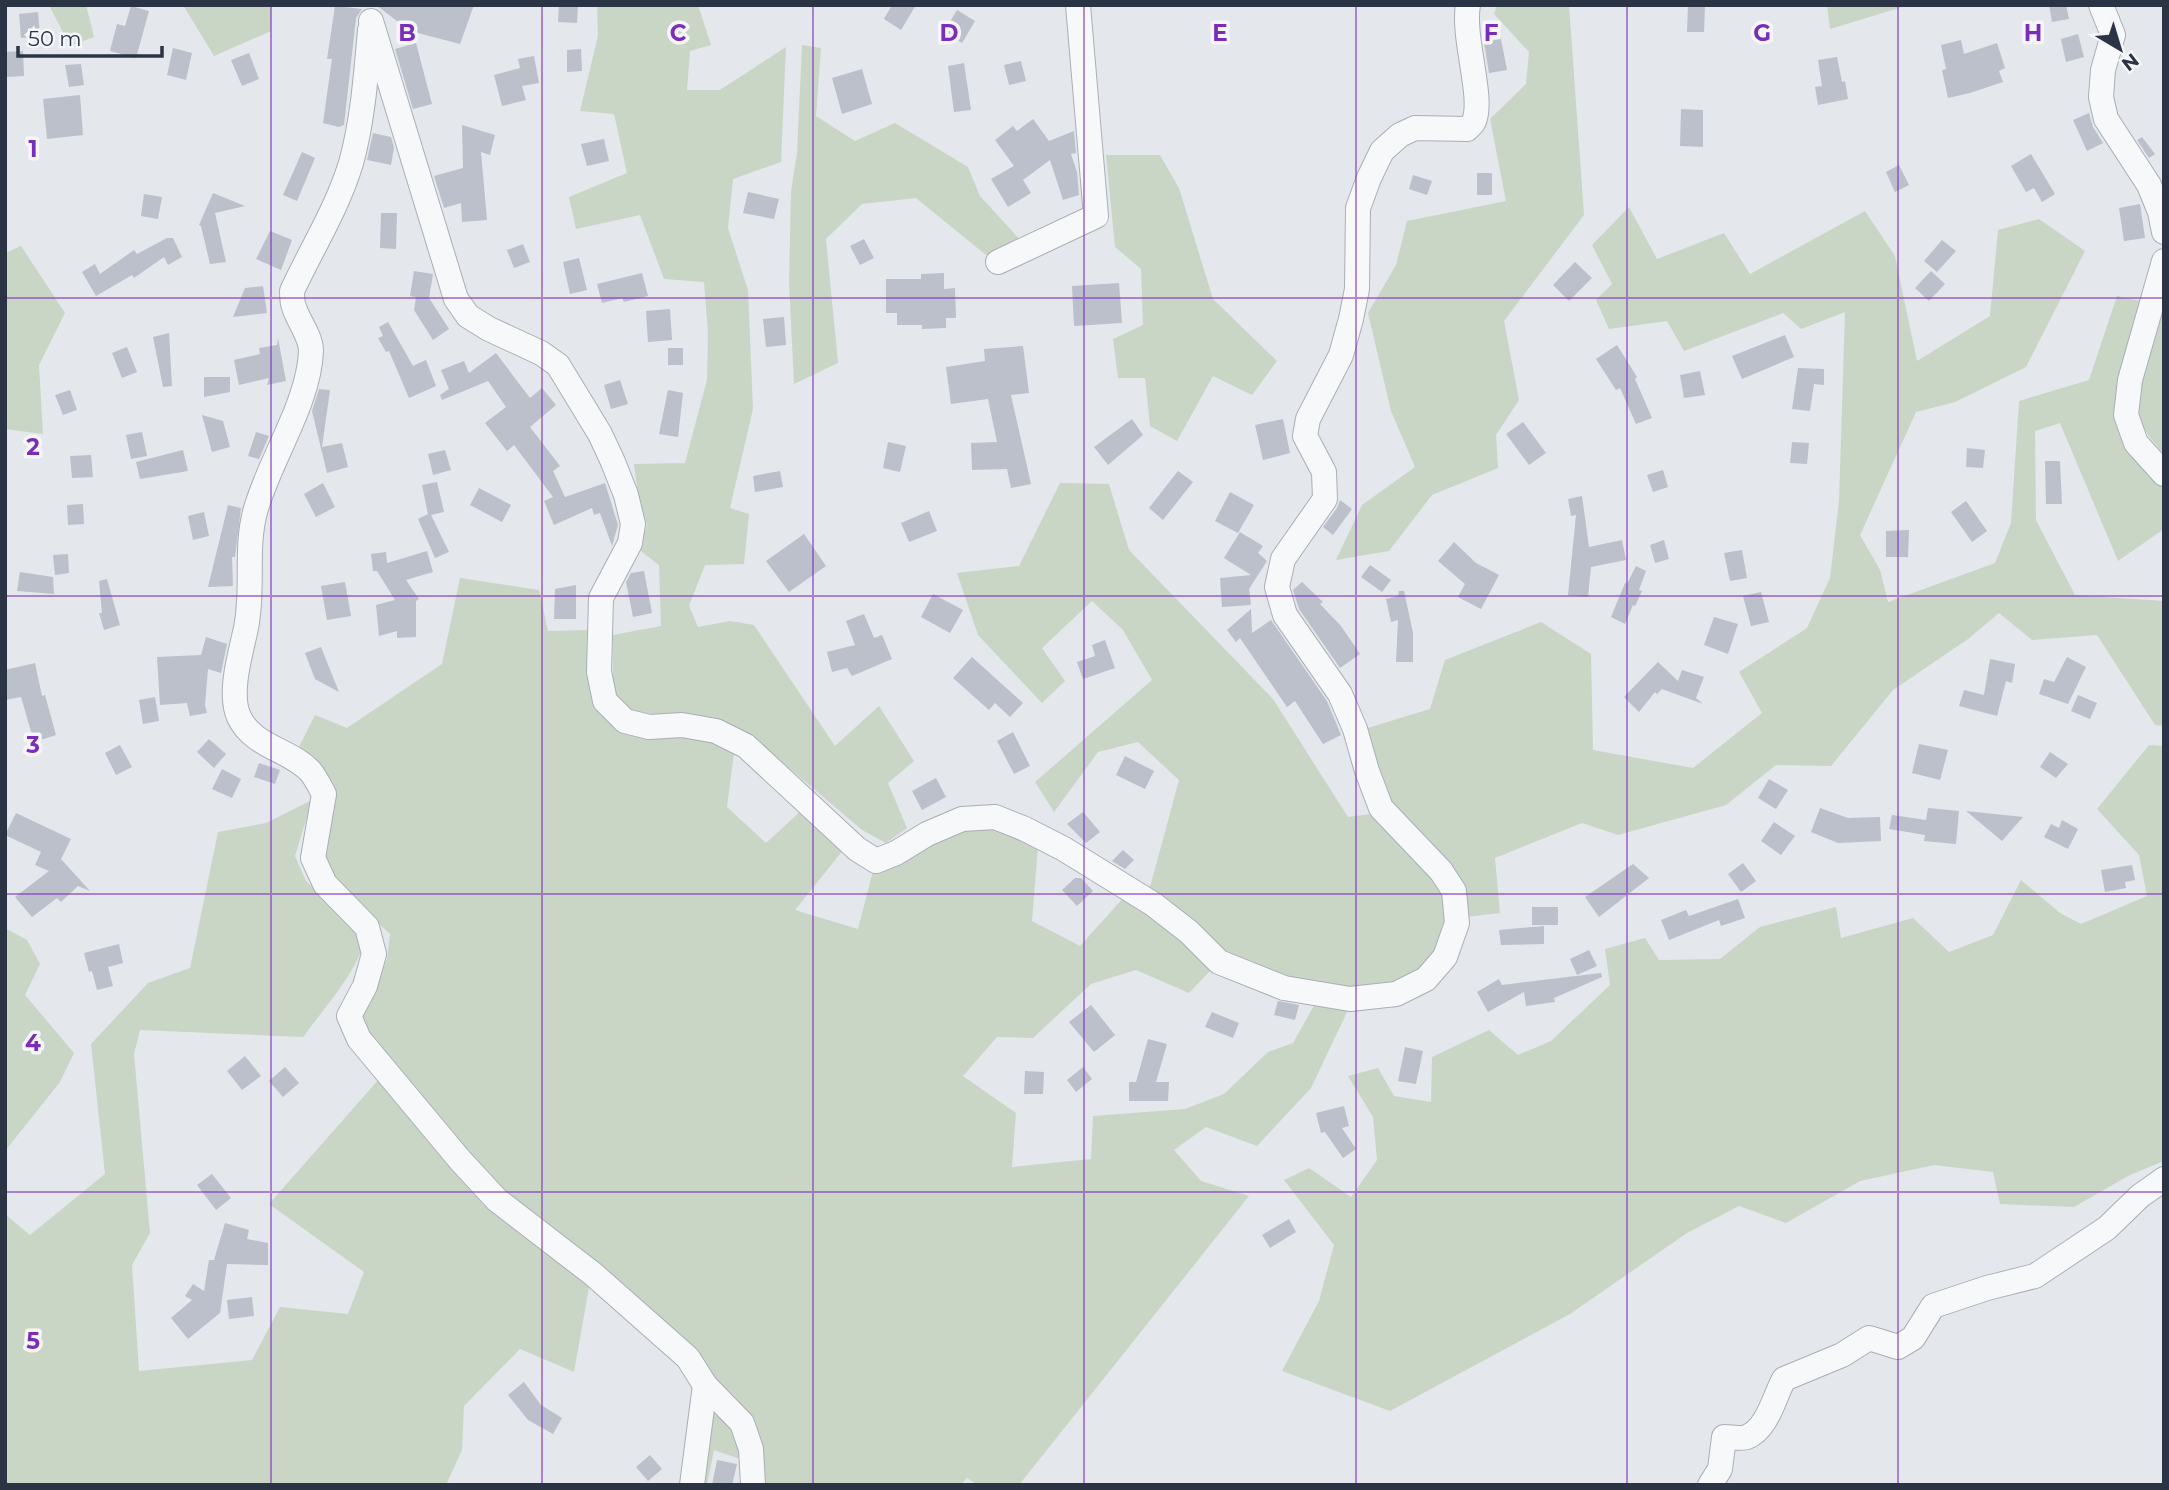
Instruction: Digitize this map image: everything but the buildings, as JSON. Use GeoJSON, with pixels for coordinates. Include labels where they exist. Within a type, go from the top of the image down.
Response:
{"type":"FeatureCollection","features":[{"type":"Feature","properties":{"kind":"street"},"geometry":{"type":"LineString","coordinates":[[998,262],[1096,216],[1078,5]]}},
{"type":"Feature","properties":{"kind":"street"},"geometry":{"type":"LineString","coordinates":[[372,13],[456,299],[468,316],[489,329],[541,353],[558,365],[600,434],[621,484],[633,524],[630,543],[601,598],[599,672],[605,701],[625,721],[649,727],[682,724],[716,731],[746,746],[857,849],[876,861],[962,819],[995,817],[1065,849],[1153,904],[1189,932],[1219,962],[1284,988],[1350,999],[1396,994],[1426,979],[1445,957],[1457,923],[1454,891],[1441,871],[1381,808],[1355,729],[1340,694],[1285,615],[1277,586],[1283,559],[1325,499],[1324,472],[1305,436],[1308,419],[1341,355],[1352,319],[1357,289],[1358,208],[1369,178],[1382,151],[1400,135],[1415,128],[1467,130],[1475,120],[1476,92],[1468,49],[1468,5]]}},
{"type":"Feature","properties":{"kind":"street"},"geometry":{"type":"LineString","coordinates":[[2101,5],[2113,35],[2103,71],[2101,97],[2106,119],[2149,185],[2160,212],[2164,232]]}},
{"type":"Feature","properties":{"kind":"street"},"geometry":{"type":"LineString","coordinates":[[372,13],[360,122],[351,163],[337,201],[292,291],[293,306],[311,348],[307,374],[255,511],[249,542],[251,576],[248,613],[238,661],[236,693],[239,717],[257,739],[310,771],[324,794],[313,858],[325,884],[367,927],[374,954],[365,986],[349,1016],[359,1039],[497,1200],[593,1274],[688,1359],[705,1385],[742,1423],[751,1450],[753,1485]]}},
{"type":"Feature","properties":{"kind":"street"},"geometry":{"type":"LineString","coordinates":[[2164,261],[2130,380],[2126,415],[2136,443],[2164,474]]}},
{"type":"Feature","properties":{"kind":"street"},"geometry":{"type":"LineString","coordinates":[[1710,1485],[1720,1469],[1724,1437],[1747,1437],[1766,1421],[1773,1399],[1784,1379],[1842,1355],[1869,1338],[1898,1347],[1913,1338],[1933,1306],[1960,1299],[1987,1287],[2035,1276],[2107,1228],[2140,1196],[2164,1179]]}},
{"type":"Feature","properties":{"kind":"street"},"geometry":{"type":"LineString","coordinates":[[692,1485],[705,1385]]}},
{"type":"Feature","properties":{"kind":"green space"},"geometry":{"type":"Polygon","coordinates":[[[49,5],[86,5],[94,37],[70,46],[49,5]]]}},
{"type":"Feature","properties":{"kind":"green space"},"geometry":{"type":"Polygon","coordinates":[[[183,5],[271,5],[271,31],[214,56],[183,5]]]}},
{"type":"Feature","properties":{"kind":"green space"},"geometry":{"type":"Polygon","coordinates":[[[597,5],[698,5],[711,45],[690,51],[687,90],[720,90],[786,47],[781,162],[733,179],[728,228],[748,290],[753,409],[730,508],[749,514],[744,564],[705,565],[689,606],[698,627],[730,621],[754,625],[835,746],[879,706],[914,761],[888,783],[907,828],[886,843],[862,830],[768,750],[632,710],[613,692],[613,635],[661,626],[659,565],[638,549],[647,525],[638,495],[634,464],[685,463],[707,380],[708,333],[704,282],[664,279],[640,215],[576,229],[569,197],[627,173],[614,114],[580,111],[598,36],[597,5]]]}},
{"type":"Feature","properties":{"kind":"green space"},"geometry":{"type":"Polygon","coordinates":[[[1497,5],[1569,5],[1584,215],[1504,321],[1519,400],[1496,435],[1498,468],[1432,495],[1389,551],[1336,560],[1362,505],[1415,467],[1391,411],[1368,313],[1396,265],[1407,221],[1506,201],[1490,119],[1526,84],[1529,52],[1494,14],[1497,5]]]}},
{"type":"Feature","properties":{"kind":"green space"},"geometry":{"type":"Polygon","coordinates":[[[1827,5],[1909,5],[1830,29],[1827,5]]]}},
{"type":"Feature","properties":{"kind":"green space"},"geometry":{"type":"Polygon","coordinates":[[[802,45],[821,48],[816,116],[855,141],[895,123],[968,167],[980,196],[1022,242],[986,255],[916,198],[862,204],[826,239],[838,363],[794,384],[789,282],[791,191],[797,153],[802,45]]]}},
{"type":"Feature","properties":{"kind":"green space"},"geometry":{"type":"Polygon","coordinates":[[[1106,155],[1160,155],[1179,188],[1213,299],[1277,361],[1252,395],[1213,376],[1177,441],[1150,426],[1145,378],[1118,378],[1113,339],[1143,325],[1141,269],[1115,247],[1106,155]]]}},
{"type":"Feature","properties":{"kind":"green space"},"geometry":{"type":"Polygon","coordinates":[[[1629,207],[1657,259],[1724,233],[1750,274],[1865,211],[1895,256],[1917,361],[1990,316],[1998,230],[2039,219],[2085,251],[2026,367],[1955,402],[1916,412],[1860,535],[1880,570],[1888,602],[1995,563],[2011,523],[2019,401],[2089,380],[2117,296],[2144,302],[2119,384],[2164,485],[2164,529],[2118,561],[2060,423],[2035,431],[2036,520],[2075,595],[2164,601],[2164,726],[2155,725],[2097,635],[2032,640],[1999,613],[1968,639],[1893,690],[1831,766],[1776,765],[1726,805],[1618,835],[1582,823],[1495,858],[1500,913],[1466,917],[1394,813],[1358,731],[1430,709],[1445,660],[1541,622],[1591,654],[1593,750],[1693,768],[1762,713],[1739,672],[1807,628],[1830,578],[1839,501],[1845,312],[1801,329],[1783,313],[1684,351],[1667,321],[1609,329],[1596,300],[1612,284],[1592,245],[1629,207]]]}},
{"type":"Feature","properties":{"kind":"green space"},"geometry":{"type":"Polygon","coordinates":[[[21,246],[65,313],[39,365],[43,434],[5,429],[5,253],[21,246]]]}},
{"type":"Feature","properties":{"kind":"green space"},"geometry":{"type":"Polygon","coordinates":[[[2161,307],[2164,307],[2164,454],[2147,433],[2138,403],[2141,370],[2161,307]]]}},
{"type":"Feature","properties":{"kind":"green space"},"geometry":{"type":"Polygon","coordinates":[[[1060,483],[1109,484],[1129,550],[1273,699],[1348,817],[1371,814],[1451,898],[1440,954],[1414,980],[1383,993],[1275,979],[1219,956],[1149,891],[1179,780],[1138,742],[1098,752],[1054,812],[1035,782],[1152,680],[1123,630],[1092,601],[1042,648],[1065,681],[1042,703],[978,635],[957,573],[1019,566],[1060,483]]]}},
{"type":"Feature","properties":{"kind":"green space"},"geometry":{"type":"Polygon","coordinates":[[[460,578],[539,590],[548,631],[590,630],[598,701],[685,735],[715,740],[734,753],[727,807],[766,843],[803,809],[844,849],[795,910],[858,929],[873,871],[930,841],[990,824],[1038,846],[1032,921],[1080,946],[1125,896],[1214,967],[1189,993],[1136,970],[1091,984],[1033,1038],[997,1037],[963,1076],[1016,1113],[1012,1167],[1091,1159],[1093,1116],[1185,1109],[1224,1094],[1268,1052],[1293,1043],[1316,1002],[1348,1010],[1311,1088],[1257,1146],[1206,1127],[1174,1150],[1201,1181],[1249,1196],[1019,1485],[978,1485],[967,1478],[960,1485],[761,1485],[754,1421],[733,1395],[505,1197],[463,1151],[411,1081],[367,1035],[360,1018],[387,959],[390,934],[330,879],[322,854],[335,790],[318,768],[296,753],[315,715],[347,728],[442,664],[460,578]]]}},
{"type":"Feature","properties":{"kind":"green space"},"geometry":{"type":"Polygon","coordinates":[[[2149,745],[2164,746],[2164,1161],[2130,1175],[2074,1207],[2000,1204],[1993,1172],[1934,1165],[1860,1181],[1786,1223],[1739,1206],[1687,1233],[1570,1314],[1390,1411],[1282,1371],[1319,1301],[1334,1245],[1284,1180],[1309,1168],[1351,1197],[1377,1160],[1373,1117],[1348,1076],[1378,1068],[1394,1096],[1431,1102],[1432,1057],[1489,1030],[1518,1055],[1551,1041],[1610,985],[1605,949],[1645,938],[1659,960],[1720,959],[1760,927],[1836,907],[1841,938],[1913,918],[1949,952],[1993,935],[2021,880],[2060,913],[2081,924],[2147,896],[2139,855],[2097,809],[2149,745]]]}},
{"type":"Feature","properties":{"kind":"green space"},"geometry":{"type":"Polygon","coordinates":[[[312,800],[295,856],[306,881],[349,920],[364,945],[352,970],[329,1004],[303,1037],[140,1030],[134,1054],[150,1233],[132,1265],[139,1371],[252,1360],[280,1307],[348,1314],[364,1272],[269,1204],[380,1078],[590,1282],[574,1372],[520,1349],[464,1406],[462,1450],[446,1485],[5,1485],[5,1214],[30,1235],[105,1174],[91,1044],[148,983],[190,968],[218,832],[266,823],[312,800]]]}},
{"type":"Feature","properties":{"kind":"green space"},"geometry":{"type":"Polygon","coordinates":[[[5,928],[27,940],[40,964],[25,995],[74,1053],[60,1082],[5,1151],[5,928]]]}},
{"type":"Feature","properties":{"kind":"green space"},"geometry":{"type":"Polygon","coordinates":[[[709,1401],[737,1431],[740,1459],[714,1450],[707,1485],[696,1485],[709,1401]]]}}]}
